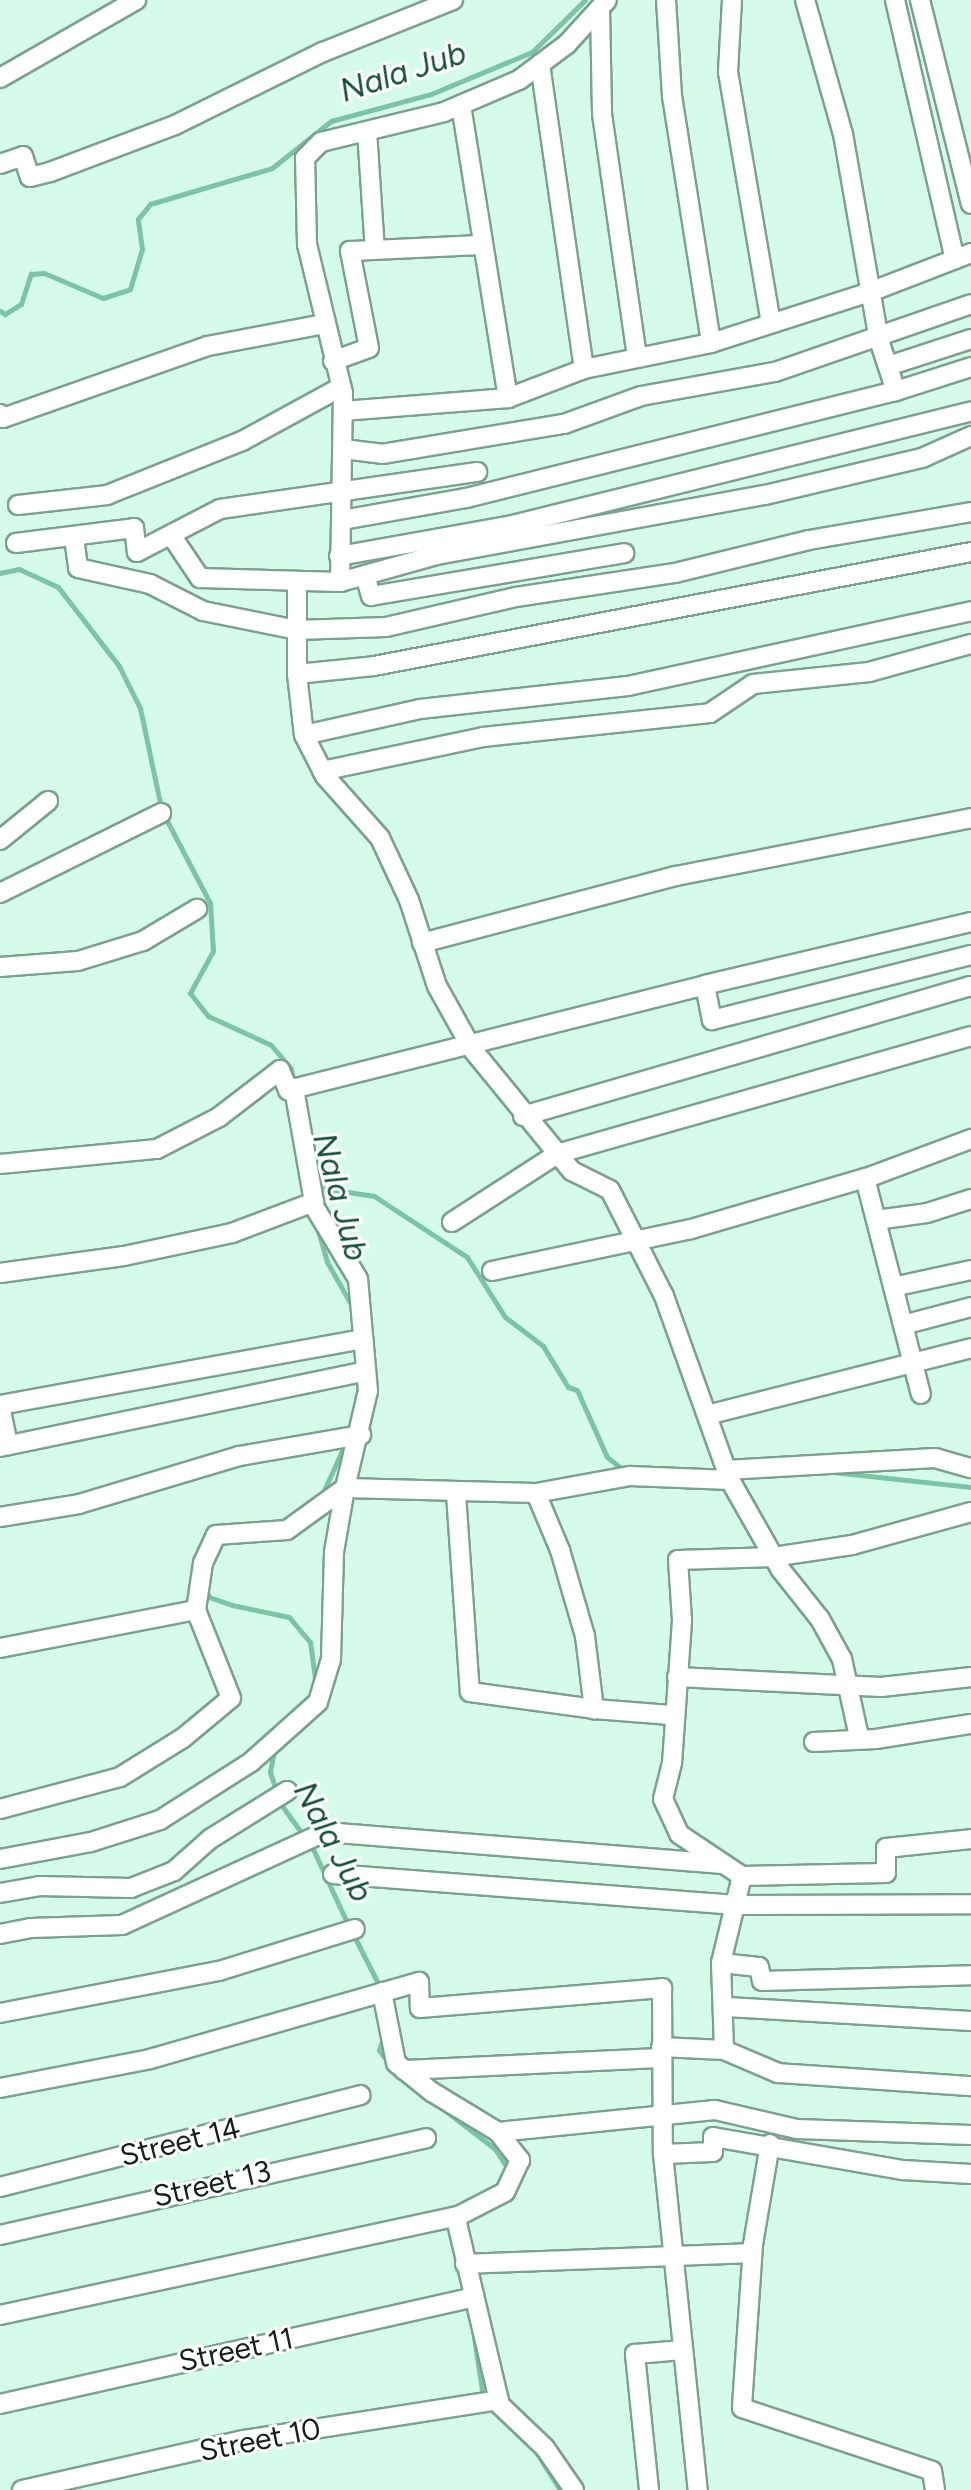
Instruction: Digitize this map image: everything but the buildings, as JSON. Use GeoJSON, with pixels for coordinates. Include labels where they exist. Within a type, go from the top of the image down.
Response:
{"type":"FeatureCollection","features":[{"type":"Feature","properties":{"kind":"street"},"geometry":{"type":"LineString","coordinates":[[0,78],[136,0]]}},
{"type":"Feature","properties":{"kind":"street"},"geometry":{"type":"LineString","coordinates":[[0,164],[23,156],[30,177],[50,172],[175,125],[323,52],[453,0]]}},
{"type":"Feature","properties":{"kind":"street"},"geometry":{"type":"LineString","coordinates":[[666,0],[672,96],[711,343]]}},
{"type":"Feature","properties":{"kind":"street"},"geometry":{"type":"LineString","coordinates":[[732,0],[728,72],[771,323]]}},
{"type":"Feature","properties":{"kind":"street"},"geometry":{"type":"LineString","coordinates":[[805,0],[843,134],[879,340],[896,391]]}},
{"type":"Feature","properties":{"kind":"street"},"geometry":{"type":"LineString","coordinates":[[343,411],[508,398],[584,369],[711,343],[870,292],[963,256],[895,0]]}},
{"type":"Feature","properties":{"kind":"street"},"geometry":{"type":"LineString","coordinates":[[920,0],[971,204]]}},
{"type":"Feature","properties":{"kind":"street"},"geometry":{"type":"LineString","coordinates":[[604,4],[602,114],[637,358]]}},
{"type":"Feature","properties":{"kind":"street"},"geometry":{"type":"LineString","coordinates":[[340,582],[343,411],[341,387],[307,244],[305,158],[321,142],[461,105],[519,80],[567,44],[604,4]]}},
{"type":"Feature","properties":{"kind":"street"},"geometry":{"type":"LineString","coordinates":[[540,64],[584,369]]}},
{"type":"Feature","properties":{"kind":"street"},"geometry":{"type":"LineString","coordinates":[[461,105],[508,398]]}},
{"type":"Feature","properties":{"kind":"street"},"geometry":{"type":"LineString","coordinates":[[367,131],[375,250]]}},
{"type":"Feature","properties":{"kind":"street"},"geometry":{"type":"LineString","coordinates":[[333,361],[369,348],[350,251],[482,245]]}},
{"type":"Feature","properties":{"kind":"street"},"geometry":{"type":"LineString","coordinates":[[343,449],[382,454],[564,424],[641,396],[775,372],[879,340],[971,304]]}},
{"type":"Feature","properties":{"kind":"street"},"geometry":{"type":"LineString","coordinates":[[0,414],[3,418],[208,346],[324,324]]}},
{"type":"Feature","properties":{"kind":"street"},"geometry":{"type":"LineString","coordinates":[[888,366],[971,339]]}},
{"type":"Feature","properties":{"kind":"street"},"geometry":{"type":"LineString","coordinates":[[342,520],[466,498],[896,391],[971,367]]}},
{"type":"Feature","properties":{"kind":"street"},"geometry":{"type":"LineString","coordinates":[[18,505],[107,495],[242,441],[341,387]]}},
{"type":"Feature","properties":{"kind":"street"},"geometry":{"type":"LineString","coordinates":[[339,556],[508,526],[971,411]]}},
{"type":"Feature","properties":{"kind":"street"},"geometry":{"type":"LineString","coordinates":[[171,535],[200,578],[340,582],[437,555],[765,495],[922,458],[971,436]]}},
{"type":"Feature","properties":{"kind":"street"},"geometry":{"type":"LineString","coordinates":[[16,543],[134,528],[137,552],[220,509],[343,489],[402,486],[477,472]]}},
{"type":"Feature","properties":{"kind":"street"},"geometry":{"type":"LineString","coordinates":[[74,538],[78,568],[150,584],[203,611],[297,630],[386,627],[516,597],[675,573],[809,540],[971,512]]}},
{"type":"Feature","properties":{"kind":"street"},"geometry":{"type":"LineString","coordinates":[[297,674],[374,666],[971,552]]}},
{"type":"Feature","properties":{"kind":"street"},"geometry":{"type":"LineString","coordinates":[[365,575],[371,596],[624,553]]}},
{"type":"Feature","properties":{"kind":"street"},"geometry":{"type":"LineString","coordinates":[[297,582],[297,674],[304,735],[322,771],[380,838],[437,986],[469,1044],[523,1116],[572,1171],[610,1190],[664,1296],[728,1475],[774,1557],[820,1619],[842,1659],[859,1737]]}},
{"type":"Feature","properties":{"kind":"street"},"geometry":{"type":"LineString","coordinates":[[304,735],[420,709],[628,686],[971,611]]}},
{"type":"Feature","properties":{"kind":"street"},"geometry":{"type":"LineString","coordinates":[[322,771],[483,737],[710,713],[753,684],[869,672],[971,644]]}},
{"type":"Feature","properties":{"kind":"street"},"geometry":{"type":"LineString","coordinates":[[0,840],[48,801]]}},
{"type":"Feature","properties":{"kind":"street"},"geometry":{"type":"LineString","coordinates":[[0,893],[161,813]]}},
{"type":"Feature","properties":{"kind":"street"},"geometry":{"type":"LineString","coordinates":[[422,943],[676,876],[971,818]]}},
{"type":"Feature","properties":{"kind":"street"},"geometry":{"type":"LineString","coordinates":[[0,967],[78,961],[143,941],[197,909]]}},
{"type":"Feature","properties":{"kind":"street"},"geometry":{"type":"LineString","coordinates":[[0,1164],[157,1149],[219,1117],[280,1070],[288,1090],[971,922]]}},
{"type":"Feature","properties":{"kind":"street"},"geometry":{"type":"LineString","coordinates":[[705,985],[712,1020],[971,955]]}},
{"type":"Feature","properties":{"kind":"street"},"geometry":{"type":"LineString","coordinates":[[523,1116],[971,986]]}},
{"type":"Feature","properties":{"kind":"street"},"geometry":{"type":"LineString","coordinates":[[452,1222],[557,1154],[971,1036]]}},
{"type":"Feature","properties":{"kind":"street"},"geometry":{"type":"LineString","coordinates":[[0,1859],[91,1842],[160,1820],[251,1762],[318,1702],[331,1659],[334,1552],[345,1488],[361,1435],[366,1371],[358,1279],[312,1203],[294,1088]]}},
{"type":"Feature","properties":{"kind":"street"},"geometry":{"type":"LineString","coordinates":[[492,1271],[635,1237],[691,1229],[865,1178],[971,1139]]}},
{"type":"Feature","properties":{"kind":"street"},"geometry":{"type":"LineString","coordinates":[[865,1178],[921,1394]]}},
{"type":"Feature","properties":{"kind":"street"},"geometry":{"type":"LineString","coordinates":[[876,1220],[927,1213],[971,1199]]}},
{"type":"Feature","properties":{"kind":"street"},"geometry":{"type":"LineString","coordinates":[[0,1273],[124,1256],[232,1233],[312,1203]]}},
{"type":"Feature","properties":{"kind":"street"},"geometry":{"type":"LineString","coordinates":[[893,1287],[971,1270]]}},
{"type":"Feature","properties":{"kind":"street"},"geometry":{"type":"LineString","coordinates":[[903,1325],[971,1307]]}},
{"type":"Feature","properties":{"kind":"street"},"geometry":{"type":"LineString","coordinates":[[363,1339],[0,1405],[4,1446],[366,1371]]}},
{"type":"Feature","properties":{"kind":"street"},"geometry":{"type":"LineString","coordinates":[[707,1415],[912,1360],[971,1348]]}},
{"type":"Feature","properties":{"kind":"street"},"geometry":{"type":"LineString","coordinates":[[0,1517],[79,1504],[239,1456],[361,1435]]}},
{"type":"Feature","properties":{"kind":"street"},"geometry":{"type":"LineString","coordinates":[[0,1809],[120,1777],[183,1738],[231,1698],[196,1610],[203,1563],[216,1535],[287,1530],[345,1488],[456,1494],[536,1493],[630,1476],[728,1475],[935,1458],[971,1468]]}},
{"type":"Feature","properties":{"kind":"street"},"geometry":{"type":"LineString","coordinates":[[536,1493],[560,1550],[585,1636],[594,1709]]}},
{"type":"Feature","properties":{"kind":"street"},"geometry":{"type":"LineString","coordinates":[[456,1494],[470,1692],[594,1709],[671,1715]]}},
{"type":"Feature","properties":{"kind":"street"},"geometry":{"type":"LineString","coordinates":[[971,1512],[852,1545],[774,1557],[678,1560],[682,1621],[671,1715],[672,1763],[663,1799],[679,1834],[742,1876],[886,1873],[886,1848],[971,1839]]}},
{"type":"Feature","properties":{"kind":"street"},"geometry":{"type":"LineString","coordinates":[[0,1648],[196,1610]]}},
{"type":"Feature","properties":{"kind":"street"},"geometry":{"type":"LineString","coordinates":[[677,1677],[848,1687],[971,1677]]}},
{"type":"Feature","properties":{"kind":"street"},"geometry":{"type":"LineString","coordinates":[[814,1742],[971,1724]]}},
{"type":"Feature","properties":{"kind":"street"},"geometry":{"type":"LineString","coordinates":[[0,1893],[39,1886],[131,1888],[174,1871],[210,1839],[287,1791]]}},
{"type":"Feature","properties":{"kind":"street"},"geometry":{"type":"LineString","coordinates":[[0,1934],[31,1928],[122,1925],[325,1832],[726,1865]]}},
{"type":"Feature","properties":{"kind":"street"},"geometry":{"type":"LineString","coordinates":[[333,1874],[733,1905],[971,1904]]}},
{"type":"Feature","properties":{"kind":"street"},"geometry":{"type":"LineString","coordinates":[[724,2050],[727,2007],[721,1963],[742,1876]]}},
{"type":"Feature","properties":{"kind":"street"},"geometry":{"type":"LineString","coordinates":[[0,2013],[219,1971],[355,1929]]}},
{"type":"Feature","properties":{"kind":"street"},"geometry":{"type":"LineString","coordinates":[[721,1963],[759,1967],[762,1981],[971,1975]]}},
{"type":"Feature","properties":{"kind":"street"},"geometry":{"type":"LineString","coordinates":[[0,2088],[150,2059],[419,1982],[420,2008],[662,1988],[663,2154],[698,2490]]}},
{"type":"Feature","properties":{"kind":"street"},"geometry":{"type":"LineString","coordinates":[[0,2315],[458,2216],[505,2192],[520,2160],[498,2132],[396,2063],[382,1992]]}},
{"type":"Feature","properties":{"kind":"street"},"geometry":{"type":"LineString","coordinates":[[727,2007],[971,2021]]}},
{"type":"Feature","properties":{"kind":"street"},"geometry":{"type":"LineString","coordinates":[[404,2070],[724,2050],[778,2073],[971,2086]]}},
{"type":"Feature","properties":{"kind":"street","name":"Street 14"},"geometry":{"type":"LineString","coordinates":[[0,2187],[360,2095]]}},
{"type":"Feature","properties":{"kind":"street"},"geometry":{"type":"LineString","coordinates":[[498,2132],[715,2110],[797,2129],[971,2135]]}},
{"type":"Feature","properties":{"kind":"street"},"geometry":{"type":"LineString","coordinates":[[663,2154],[713,2152],[713,2137],[770,2144],[903,2170],[971,2174]]}},
{"type":"Feature","properties":{"kind":"street","name":"Street 13"},"geometry":{"type":"LineString","coordinates":[[0,2235],[426,2138]]}},
{"type":"Feature","properties":{"kind":"street"},"geometry":{"type":"LineString","coordinates":[[770,2144],[752,2253],[742,2408],[932,2471],[935,2490]]}},
{"type":"Feature","properties":{"kind":"street"},"geometry":{"type":"LineString","coordinates":[[458,2216],[465,2264],[499,2400],[545,2448],[567,2489]]}},
{"type":"Feature","properties":{"kind":"street"},"geometry":{"type":"LineString","coordinates":[[465,2264],[673,2253],[752,2253]]}},
{"type":"Feature","properties":{"kind":"street","name":"Street 11"},"geometry":{"type":"LineString","coordinates":[[0,2404],[473,2297]]}},
{"type":"Feature","properties":{"kind":"street"},"geometry":{"type":"LineString","coordinates":[[649,2490],[635,2354],[683,2350]]}},
{"type":"Feature","properties":{"kind":"street","name":"Street 10"},"geometry":{"type":"LineString","coordinates":[[22,2490],[244,2440],[499,2400]]}},
{"type":"Feature","properties":{"kind":"waterway","name":"Nala Jub"},"geometry":{"type":"LineString","coordinates":[[0,311],[5,314],[21,304],[31,274],[44,273],[103,298],[130,289],[142,249],[138,219],[150,204],[272,168],[331,121],[431,94],[532,52],[585,0]]}},
{"type":"Feature","properties":{"kind":"waterway","name":"Nala Jub"},"geometry":{"type":"LineString","coordinates":[[0,573],[19,569],[58,587],[119,666],[140,708],[161,808]]}},
{"type":"Feature","properties":{"kind":"waterway","name":"Nala Jub"},"geometry":{"type":"LineString","coordinates":[[165,817],[210,903],[213,951],[190,993],[208,1016],[271,1045],[291,1069],[294,1083]]}},
{"type":"Feature","properties":{"kind":"waterway"},"geometry":{"type":"LineString","coordinates":[[314,1187],[374,1196],[467,1257],[505,1317],[543,1346],[568,1387],[577,1390],[607,1457],[625,1471]]}},
{"type":"Feature","properties":{"kind":"waterway","name":"Nala Jub"},"geometry":{"type":"LineString","coordinates":[[317,1227],[327,1262],[355,1311]]}},
{"type":"Feature","properties":{"kind":"waterway","name":"Nala Jub"},"geometry":{"type":"LineString","coordinates":[[321,1497],[345,1444]]}},
{"type":"Feature","properties":{"kind":"waterway"},"geometry":{"type":"LineString","coordinates":[[833,1472],[971,1487]]}},
{"type":"Feature","properties":{"kind":"waterway","name":"Nala Jub"},"geometry":{"type":"LineString","coordinates":[[206,1591],[209,1597],[232,1605],[289,1617],[310,1642],[316,1685]]}},
{"type":"Feature","properties":{"kind":"waterway","name":"Nala Jub"},"geometry":{"type":"LineString","coordinates":[[274,1751],[270,1772],[280,1803],[313,1849],[349,1927]]}},
{"type":"Feature","properties":{"kind":"waterway","name":"Nala Jub"},"geometry":{"type":"LineString","coordinates":[[354,1936],[380,1987]]}},
{"type":"Feature","properties":{"kind":"waterway","name":"Nala Jub"},"geometry":{"type":"LineString","coordinates":[[384,2035],[379,2050],[392,2068]]}},
{"type":"Feature","properties":{"kind":"waterway","name":"Nala Jub"},"geometry":{"type":"LineString","coordinates":[[434,2102],[495,2149],[508,2169]]}},
{"type":"Feature","properties":{"kind":"waterway","name":"Nala Jub"},"geometry":{"type":"LineString","coordinates":[[454,2226],[449,2229],[462,2279]]}},
{"type":"Feature","properties":{"kind":"waterway","name":"Nala Jub"},"geometry":{"type":"LineString","coordinates":[[472,2324],[483,2397]]}},
{"type":"Feature","properties":{"kind":"waterway","name":"Nala Jub"},"geometry":{"type":"LineString","coordinates":[[533,2447],[560,2490]]}}]}
